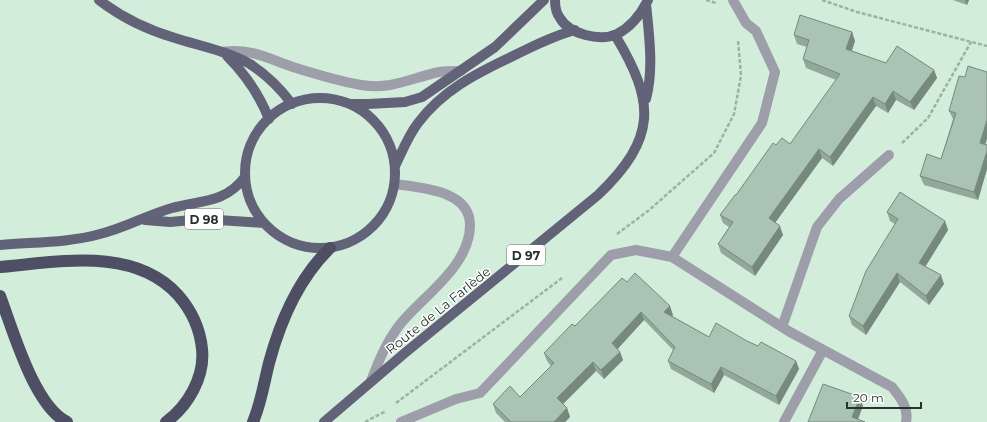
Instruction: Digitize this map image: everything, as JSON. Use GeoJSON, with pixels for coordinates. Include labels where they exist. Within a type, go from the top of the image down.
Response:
{"type":"FeatureCollection","features":[{"type":"Feature","properties":{"kind":"highway"},"geometry":{"type":"LineString","coordinates":[[253,422],[264,390],[269,363],[283,322],[303,281],[330,248]]}},
{"type":"Feature","properties":{"kind":"highway"},"geometry":{"type":"LineString","coordinates":[[0,268],[49,263],[91,261],[105,262],[137,268],[164,282],[182,300],[198,326],[202,346],[202,366],[190,395],[180,410],[166,422]]}},
{"type":"Feature","properties":{"kind":"highway"},"geometry":{"type":"LineString","coordinates":[[0,296],[41,396],[54,414],[67,422]]}},
{"type":"Feature","properties":{"kind":"main road"},"geometry":{"type":"LineString","coordinates":[[99,0],[119,14],[151,30],[222,52],[248,64],[270,78],[292,104]]}},
{"type":"Feature","properties":{"kind":"main road"},"geometry":{"type":"LineString","coordinates":[[350,104],[372,118],[386,137],[394,160],[395,184],[387,207],[373,227],[353,241],[330,248],[305,247],[283,238],[264,223],[250,202],[245,177],[248,151],[259,128],[277,111],[300,100],[326,98],[350,104],[379,104],[414,100],[427,94],[495,47],[544,0]]}},
{"type":"Feature","properties":{"kind":"main road"},"geometry":{"type":"LineString","coordinates":[[555,0],[559,18],[575,30],[596,37],[615,35],[633,22],[647,2]]}},
{"type":"Feature","properties":{"kind":"main road","name":"Route de La Farlède"},"geometry":{"type":"LineString","coordinates":[[324,422],[371,381],[513,266],[610,184],[628,161],[638,144],[642,130],[649,78],[647,2]]}},
{"type":"Feature","properties":{"kind":"main road"},"geometry":{"type":"LineString","coordinates":[[395,166],[418,123],[438,100],[450,90],[485,69],[529,48],[575,30]]}},
{"type":"Feature","properties":{"kind":"main road","name":"Route de La Farlède"},"geometry":{"type":"LineString","coordinates":[[615,35],[635,73],[645,103]]}},
{"type":"Feature","properties":{"kind":"main road"},"geometry":{"type":"LineString","coordinates":[[222,52],[239,68],[265,108],[269,119]]}},
{"type":"Feature","properties":{"kind":"main road","name":"D 98"},"geometry":{"type":"LineString","coordinates":[[0,245],[94,236],[143,220],[171,208],[216,199],[233,190],[245,177]]}},
{"type":"Feature","properties":{"kind":"main road","name":"D 98"},"geometry":{"type":"LineString","coordinates":[[143,220],[170,222],[203,219],[264,223]]}},
{"type":"Feature","properties":{"kind":"street"},"geometry":{"type":"LineString","coordinates":[[672,257],[762,123],[774,72],[756,31],[746,23],[733,0]]}},
{"type":"Feature","properties":{"kind":"street"},"geometry":{"type":"LineString","coordinates":[[222,52],[238,50],[252,53],[319,75],[362,85],[376,86],[402,84],[441,72],[461,71]]}},
{"type":"Feature","properties":{"kind":"street"},"geometry":{"type":"LineString","coordinates":[[782,327],[817,227],[839,199],[889,156]]}},
{"type":"Feature","properties":{"kind":"street"},"geometry":{"type":"LineString","coordinates":[[371,381],[382,353],[402,322],[462,257],[470,236],[469,216],[466,207],[458,200],[434,191],[395,184]]}},
{"type":"Feature","properties":{"kind":"street"},"geometry":{"type":"LineString","coordinates":[[401,422],[480,392],[611,255],[636,250],[672,257],[782,327],[892,387],[902,398],[907,416],[906,422]]}},
{"type":"Feature","properties":{"kind":"street"},"geometry":{"type":"LineString","coordinates":[[784,422],[823,350]]}},
{"type":"Feature","properties":{"kind":"path"},"geometry":{"type":"LineString","coordinates":[[706,0],[716,2],[719,8]]}},
{"type":"Feature","properties":{"kind":"path"},"geometry":{"type":"LineString","coordinates":[[822,0],[857,12],[987,46]]}},
{"type":"Feature","properties":{"kind":"path"},"geometry":{"type":"LineString","coordinates":[[612,238],[648,211],[714,153],[734,114],[741,76],[738,38]]}},
{"type":"Feature","properties":{"kind":"path"},"geometry":{"type":"LineString","coordinates":[[889,156],[928,118],[971,42]]}},
{"type":"Feature","properties":{"kind":"path"},"geometry":{"type":"LineString","coordinates":[[393,406],[567,274]]}},
{"type":"Feature","properties":{"kind":"path"},"geometry":{"type":"LineString","coordinates":[[366,422],[387,411]]}},
{"type":"Feature","properties":{"kind":"building"},"geometry":{"type":"Polygon","coordinates":[[[800,15],[852,32],[846,49],[886,63],[897,46],[934,70],[910,102],[893,91],[885,104],[873,97],[830,157],[819,149],[769,218],[780,226],[752,267],[718,244],[733,222],[720,215],[773,143],[776,145],[782,138],[790,144],[840,74],[803,59],[809,40],[794,35],[800,15]]]}},
{"type":"Feature","properties":{"kind":"building"},"geometry":{"type":"Polygon","coordinates":[[[968,66],[987,72],[987,120],[980,143],[987,145],[987,151],[974,192],[920,176],[927,154],[941,159],[956,113],[949,111],[959,76],[965,77],[968,66]]]}},
{"type":"Feature","properties":{"kind":"building"},"geometry":{"type":"Polygon","coordinates":[[[900,192],[945,221],[919,263],[941,275],[926,296],[897,273],[863,326],[849,316],[866,271],[898,219],[887,212],[900,192]]]}},
{"type":"Feature","properties":{"kind":"building"},"geometry":{"type":"Polygon","coordinates":[[[635,273],[670,306],[664,312],[709,337],[716,323],[747,341],[758,346],[761,342],[796,361],[776,396],[721,367],[711,384],[668,361],[675,347],[641,312],[612,343],[620,352],[601,370],[593,362],[557,398],[567,408],[554,422],[511,422],[493,404],[510,386],[520,397],[554,363],[544,353],[572,324],[575,326],[622,278],[627,282],[635,273]]]}},
{"type":"Feature","properties":{"kind":"building"},"geometry":{"type":"Polygon","coordinates":[[[823,384],[860,397],[852,417],[865,422],[808,422],[823,384]]]}}]}
